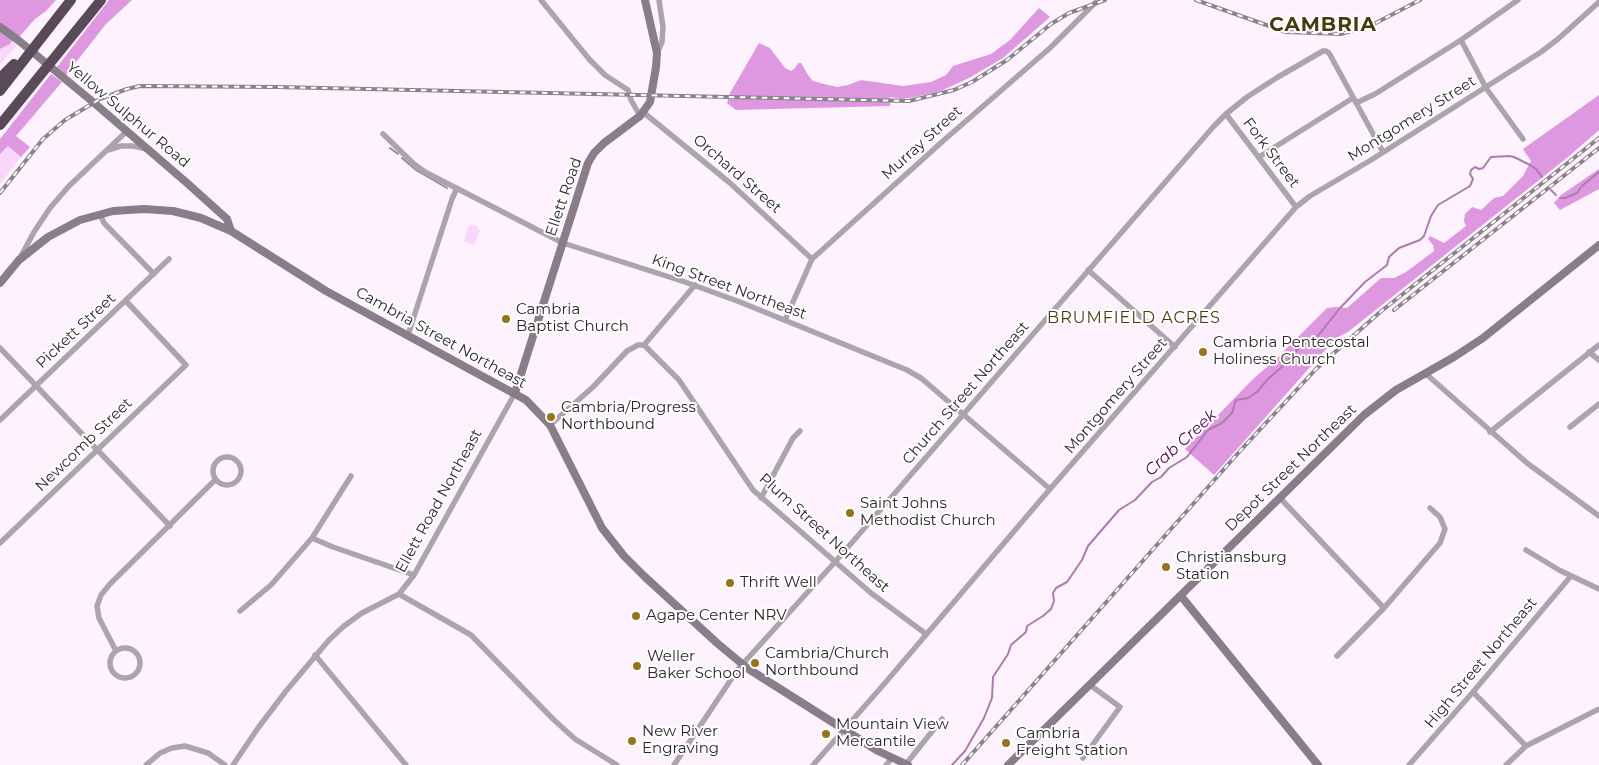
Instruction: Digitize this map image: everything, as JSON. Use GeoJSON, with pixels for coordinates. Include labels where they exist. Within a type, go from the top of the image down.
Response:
{"type":"FeatureCollection","features":[{"type":"Feature","properties":{"kind":"highway"},"geometry":{"type":"LineString","coordinates":[[0,90],[71,0]]}},
{"type":"Feature","properties":{"kind":"highway"},"geometry":{"type":"LineString","coordinates":[[0,125],[101,0]]}},
{"type":"Feature","properties":{"kind":"highway"},"geometry":{"type":"LineString","coordinates":[[0,78],[47,29]]}},
{"type":"Feature","properties":{"kind":"main road"},"geometry":{"type":"LineString","coordinates":[[642,114],[650,102],[657,53],[645,0]]}},
{"type":"Feature","properties":{"kind":"main road","name":"Yellow Sulphur Road"},"geometry":{"type":"LineString","coordinates":[[0,27],[148,149],[227,219],[231,231]]}},
{"type":"Feature","properties":{"kind":"main road","name":"Ellett Road"},"geometry":{"type":"LineString","coordinates":[[515,392],[588,163],[604,143],[642,114]]}},
{"type":"Feature","properties":{"kind":"main road","name":"Cambria Street Northeast"},"geometry":{"type":"LineString","coordinates":[[0,283],[19,260],[38,244],[80,220],[100,214],[130,209],[158,209],[201,218],[231,231],[326,291],[515,392],[535,407],[550,425],[593,511],[608,536],[644,576],[717,643],[743,664],[844,730],[907,765]]}},
{"type":"Feature","properties":{"kind":"main road","name":"Depot Street Northeast"},"geometry":{"type":"LineString","coordinates":[[1008,765],[1364,415],[1396,390],[1483,338],[1599,245]]}},
{"type":"Feature","properties":{"kind":"main road"},"geometry":{"type":"LineString","coordinates":[[1181,596],[1318,765]]}},
{"type":"Feature","properties":{"kind":"street","name":"Orchard Street"},"geometry":{"type":"LineString","coordinates":[[541,0],[589,59],[605,75],[628,90],[630,100],[642,114],[730,183],[812,259]]}},
{"type":"Feature","properties":{"kind":"street"},"geometry":{"type":"LineString","coordinates":[[657,53],[662,42],[663,27],[659,0]]}},
{"type":"Feature","properties":{"kind":"street","name":"Murray Street"},"geometry":{"type":"LineString","coordinates":[[785,320],[812,259],[1050,48],[1098,0]]}},
{"type":"Feature","properties":{"kind":"street"},"geometry":{"type":"LineString","coordinates":[[1259,157],[1355,101],[1375,94],[1461,40],[1518,0]]}},
{"type":"Feature","properties":{"kind":"street","name":"Montgomery Street"},"geometry":{"type":"LineString","coordinates":[[813,765],[1050,489],[1296,208],[1310,196],[1486,88],[1558,39],[1599,2]]}},
{"type":"Feature","properties":{"kind":"street"},"geometry":{"type":"LineString","coordinates":[[1461,40],[1486,88],[1522,140]]}},
{"type":"Feature","properties":{"kind":"street","name":"Church Street Northeast"},"geometry":{"type":"LineString","coordinates":[[674,765],[743,664],[835,562],[1226,114],[1247,97],[1323,51],[1329,53],[1355,101]]}},
{"type":"Feature","properties":{"kind":"street"},"geometry":{"type":"LineString","coordinates":[[1355,101],[1383,152]]}},
{"type":"Feature","properties":{"kind":"street","name":"Fork Street"},"geometry":{"type":"LineString","coordinates":[[1226,114],[1296,208]]}},
{"type":"Feature","properties":{"kind":"street"},"geometry":{"type":"LineString","coordinates":[[19,260],[50,208],[69,186],[127,131]]}},
{"type":"Feature","properties":{"kind":"street","name":"King Street Northeast"},"geometry":{"type":"LineString","coordinates":[[383,134],[414,164],[563,243],[695,285],[914,374],[1050,489]]}},
{"type":"Feature","properties":{"kind":"street"},"geometry":{"type":"LineString","coordinates":[[106,151],[121,146],[148,149]]}},
{"type":"Feature","properties":{"kind":"street"},"geometry":{"type":"LineString","coordinates":[[408,335],[457,188]]}},
{"type":"Feature","properties":{"kind":"street"},"geometry":{"type":"LineString","coordinates":[[100,214],[104,223],[154,274]]}},
{"type":"Feature","properties":{"kind":"street","name":"Pickett Street"},"geometry":{"type":"LineString","coordinates":[[0,420],[169,259]]}},
{"type":"Feature","properties":{"kind":"street"},"geometry":{"type":"LineString","coordinates":[[1088,270],[1175,347]]}},
{"type":"Feature","properties":{"kind":"street"},"geometry":{"type":"LineString","coordinates":[[550,425],[592,388],[627,351],[638,345],[644,345],[695,285]]}},
{"type":"Feature","properties":{"kind":"street","name":"Newcomb Street"},"geometry":{"type":"LineString","coordinates":[[0,543],[186,365],[126,301]]}},
{"type":"Feature","properties":{"kind":"street","name":"Plum Street Northeast"},"geometry":{"type":"LineString","coordinates":[[644,345],[679,380],[747,481],[761,498],[871,593],[926,634]]}},
{"type":"Feature","properties":{"kind":"street"},"geometry":{"type":"LineString","coordinates":[[1490,432],[1599,345]]}},
{"type":"Feature","properties":{"kind":"street"},"geometry":{"type":"LineString","coordinates":[[0,348],[170,526]]}},
{"type":"Feature","properties":{"kind":"street"},"geometry":{"type":"LineString","coordinates":[[1589,352],[1599,360]]}},
{"type":"Feature","properties":{"kind":"street"},"geometry":{"type":"LineString","coordinates":[[1425,373],[1527,463],[1599,516]]}},
{"type":"Feature","properties":{"kind":"street","name":"Ellett Road Northeast"},"geometry":{"type":"LineString","coordinates":[[234,765],[258,728],[315,655],[344,626],[362,613],[399,594],[414,575],[515,392]]}},
{"type":"Feature","properties":{"kind":"street"},"geometry":{"type":"LineString","coordinates":[[1570,427],[1599,404]]}},
{"type":"Feature","properties":{"kind":"street"},"geometry":{"type":"LineString","coordinates":[[761,498],[793,438],[800,431]]}},
{"type":"Feature","properties":{"kind":"street"},"geometry":{"type":"LineString","coordinates":[[225,456],[236,460],[241,469],[238,480],[233,484],[227,485],[220,484],[216,480],[212,469],[219,459],[225,456]]}},
{"type":"Feature","properties":{"kind":"street"},"geometry":{"type":"LineString","coordinates":[[240,611],[271,585],[312,538],[351,476]]}},
{"type":"Feature","properties":{"kind":"street"},"geometry":{"type":"LineString","coordinates":[[116,651],[99,618],[97,606],[102,595],[110,584],[216,480]]}},
{"type":"Feature","properties":{"kind":"street"},"geometry":{"type":"LineString","coordinates":[[1280,498],[1384,608]]}},
{"type":"Feature","properties":{"kind":"street"},"geometry":{"type":"LineString","coordinates":[[1337,656],[1384,608],[1440,543],[1445,529],[1440,516],[1430,508]]}},
{"type":"Feature","properties":{"kind":"street"},"geometry":{"type":"LineString","coordinates":[[312,538],[414,575]]}},
{"type":"Feature","properties":{"kind":"street"},"geometry":{"type":"LineString","coordinates":[[1526,550],[1571,576],[1599,589]]}},
{"type":"Feature","properties":{"kind":"street","name":"High Street Northeast"},"geometry":{"type":"LineString","coordinates":[[1409,765],[1571,576]]}},
{"type":"Feature","properties":{"kind":"street"},"geometry":{"type":"LineString","coordinates":[[399,594],[472,635],[553,719],[575,739],[616,765]]}},
{"type":"Feature","properties":{"kind":"street"},"geometry":{"type":"LineString","coordinates":[[127,648],[137,654],[140,661],[139,668],[135,674],[121,677],[112,670],[110,660],[116,651],[127,648]]}},
{"type":"Feature","properties":{"kind":"street"},"geometry":{"type":"LineString","coordinates":[[315,655],[406,765]]}},
{"type":"Feature","properties":{"kind":"street"},"geometry":{"type":"LineString","coordinates":[[1083,758],[1120,707],[1090,685]]}},
{"type":"Feature","properties":{"kind":"street"},"geometry":{"type":"LineString","coordinates":[[1473,692],[1526,746]]}},
{"type":"Feature","properties":{"kind":"street"},"geometry":{"type":"LineString","coordinates":[[1506,765],[1526,746],[1599,709]]}},
{"type":"Feature","properties":{"kind":"street"},"geometry":{"type":"LineString","coordinates":[[907,765],[942,719]]}},
{"type":"Feature","properties":{"kind":"street"},"geometry":{"type":"LineString","coordinates":[[146,765],[160,753],[172,748],[186,746],[208,753],[225,765]]}},
{"type":"Feature","properties":{"kind":"street"},"geometry":{"type":"LineString","coordinates":[[886,765],[892,758]]}},
{"type":"Feature","properties":{"kind":"shaded area"},"geometry":{"type":"Polygon","coordinates":[[[0,0],[56,0],[19,37],[0,24],[0,0]]]}},
{"type":"Feature","properties":{"kind":"shaded area"},"geometry":{"type":"Polygon","coordinates":[[[109,0],[132,0],[106,24],[66,75],[57,67],[109,0]]]}},
{"type":"Feature","properties":{"kind":"shaded area"},"geometry":{"type":"Polygon","coordinates":[[[1039,8],[1050,17],[1003,58],[969,78],[941,91],[902,99],[890,97],[890,106],[736,110],[727,103],[730,93],[759,43],[770,48],[785,68],[791,71],[798,63],[801,63],[813,81],[837,87],[861,80],[903,86],[931,82],[946,75],[953,66],[991,54],[1010,40],[1039,8]]]}},
{"type":"Feature","properties":{"kind":"shaded area"},"geometry":{"type":"Polygon","coordinates":[[[0,31],[13,40],[10,44],[0,49],[0,31]]]}},
{"type":"Feature","properties":{"kind":"shaded area"},"geometry":{"type":"Polygon","coordinates":[[[13,40],[17,46],[0,64],[0,49],[10,44],[13,40]]]}},
{"type":"Feature","properties":{"kind":"shaded area"},"geometry":{"type":"Polygon","coordinates":[[[51,74],[62,82],[16,136],[30,147],[21,157],[8,146],[0,154],[0,139],[51,74]]]}},
{"type":"Feature","properties":{"kind":"shaded area"},"geometry":{"type":"Polygon","coordinates":[[[1599,95],[1599,130],[1568,157],[1348,332],[1336,338],[1214,475],[1185,449],[1254,378],[1274,361],[1327,308],[1347,308],[1381,278],[1394,278],[1406,272],[1434,251],[1433,245],[1428,239],[1430,236],[1444,243],[1466,226],[1464,221],[1465,214],[1472,207],[1481,210],[1494,198],[1503,196],[1523,176],[1531,161],[1523,149],[1599,95]]]}},
{"type":"Feature","properties":{"kind":"shaded area"},"geometry":{"type":"Polygon","coordinates":[[[8,145],[21,157],[0,184],[0,154],[8,145]]]}},
{"type":"Feature","properties":{"kind":"shaded area"},"geometry":{"type":"Polygon","coordinates":[[[1599,169],[1599,189],[1560,210],[1554,203],[1561,195],[1599,169]]]}},
{"type":"Feature","properties":{"kind":"shaded area"},"geometry":{"type":"Polygon","coordinates":[[[472,225],[477,226],[480,231],[474,245],[464,241],[468,227],[472,225]]]}},
{"type":"Feature","properties":{"kind":"waterway"},"geometry":{"type":"LineString","coordinates":[[390,148],[398,154]]}},
{"type":"Feature","properties":{"kind":"waterway","name":"Crab Creek"},"geometry":{"type":"LineString","coordinates":[[952,765],[965,751],[984,718],[992,698],[993,677],[1008,654],[1011,645],[1026,632],[1027,626],[1051,609],[1054,601],[1053,593],[1056,588],[1067,582],[1082,560],[1088,546],[1119,510],[1135,500],[1169,468],[1187,457],[1208,430],[1222,423],[1232,413],[1236,400],[1248,398],[1257,392],[1299,348],[1317,337],[1340,308],[1365,282],[1387,265],[1389,257],[1399,248],[1420,240],[1424,236],[1431,216],[1438,205],[1470,186],[1473,179],[1470,174],[1471,170],[1475,167],[1483,168],[1491,157],[1509,156],[1530,165],[1542,177]]}},
{"type":"Feature","properties":{"kind":"waterway"},"geometry":{"type":"LineString","coordinates":[[402,158],[416,170],[447,188]]}},
{"type":"Feature","properties":{"kind":"waterway","name":"Crab Creek"},"geometry":{"type":"LineString","coordinates":[[1560,198],[1577,193],[1582,186],[1599,172]]}},
{"type":"Feature","properties":{"kind":"waterway","name":"Crab Creek"},"geometry":{"type":"LineString","coordinates":[[1551,190],[1556,195]]}},
{"type":"Feature","properties":{"kind":"railway"},"geometry":{"type":"LineString","coordinates":[[0,193],[43,139],[65,120],[100,99],[140,86],[277,87],[909,101],[954,90],[972,82],[1007,60],[1051,24],[1069,13],[1105,0]]}},
{"type":"Feature","properties":{"kind":"railway"},"geometry":{"type":"LineString","coordinates":[[1196,0],[1286,32],[1341,34],[1372,25],[1420,0]]}},
{"type":"Feature","properties":{"kind":"railway"},"geometry":{"type":"LineString","coordinates":[[962,765],[1240,451],[1316,369],[1379,313],[1599,138]]}},
{"type":"Feature","properties":{"kind":"railway"},"geometry":{"type":"LineString","coordinates":[[1394,310],[1599,148]]}},
{"type":"Feature","properties":{"kind":"place","name":"Cambria Baptist Church"},"geometry":{"type":"Point","coordinates":[506,319]}},
{"type":"Feature","properties":{"kind":"place","name":"Cambria Pentecostal Holiness Church"},"geometry":{"type":"Point","coordinates":[1203,352]}},
{"type":"Feature","properties":{"kind":"place","name":"Cambria/Progress Northbound"},"geometry":{"type":"Point","coordinates":[551,417]}},
{"type":"Feature","properties":{"kind":"place","name":"Saint Johns Methodist Church"},"geometry":{"type":"Point","coordinates":[850,513]}},
{"type":"Feature","properties":{"kind":"place","name":"Christiansburg Station"},"geometry":{"type":"Point","coordinates":[1166,567]}},
{"type":"Feature","properties":{"kind":"place","name":"Thrift Well"},"geometry":{"type":"Point","coordinates":[730,583]}},
{"type":"Feature","properties":{"kind":"place","name":"Agape Center NRV"},"geometry":{"type":"Point","coordinates":[636,616]}},
{"type":"Feature","properties":{"kind":"place","name":"Cambria/Church Northbound"},"geometry":{"type":"Point","coordinates":[755,663]}},
{"type":"Feature","properties":{"kind":"place","name":"Weller Baker School"},"geometry":{"type":"Point","coordinates":[637,666]}},
{"type":"Feature","properties":{"kind":"place","name":"Mountain View Mercantile"},"geometry":{"type":"Point","coordinates":[826,734]}},
{"type":"Feature","properties":{"kind":"place","name":"New River Engraving"},"geometry":{"type":"Point","coordinates":[632,741]}},
{"type":"Feature","properties":{"kind":"place","name":"Cambria Freight Station"},"geometry":{"type":"Point","coordinates":[1006,743]}},
{"type":"Feature","properties":{"kind":"district","name":"CAMBRIA"},"geometry":{"type":"Point","coordinates":[1323,25]}},
{"type":"Feature","properties":{"kind":"district","name":"BRUMFIELD ACRES"},"geometry":{"type":"Point","coordinates":[1134,318]}}]}
